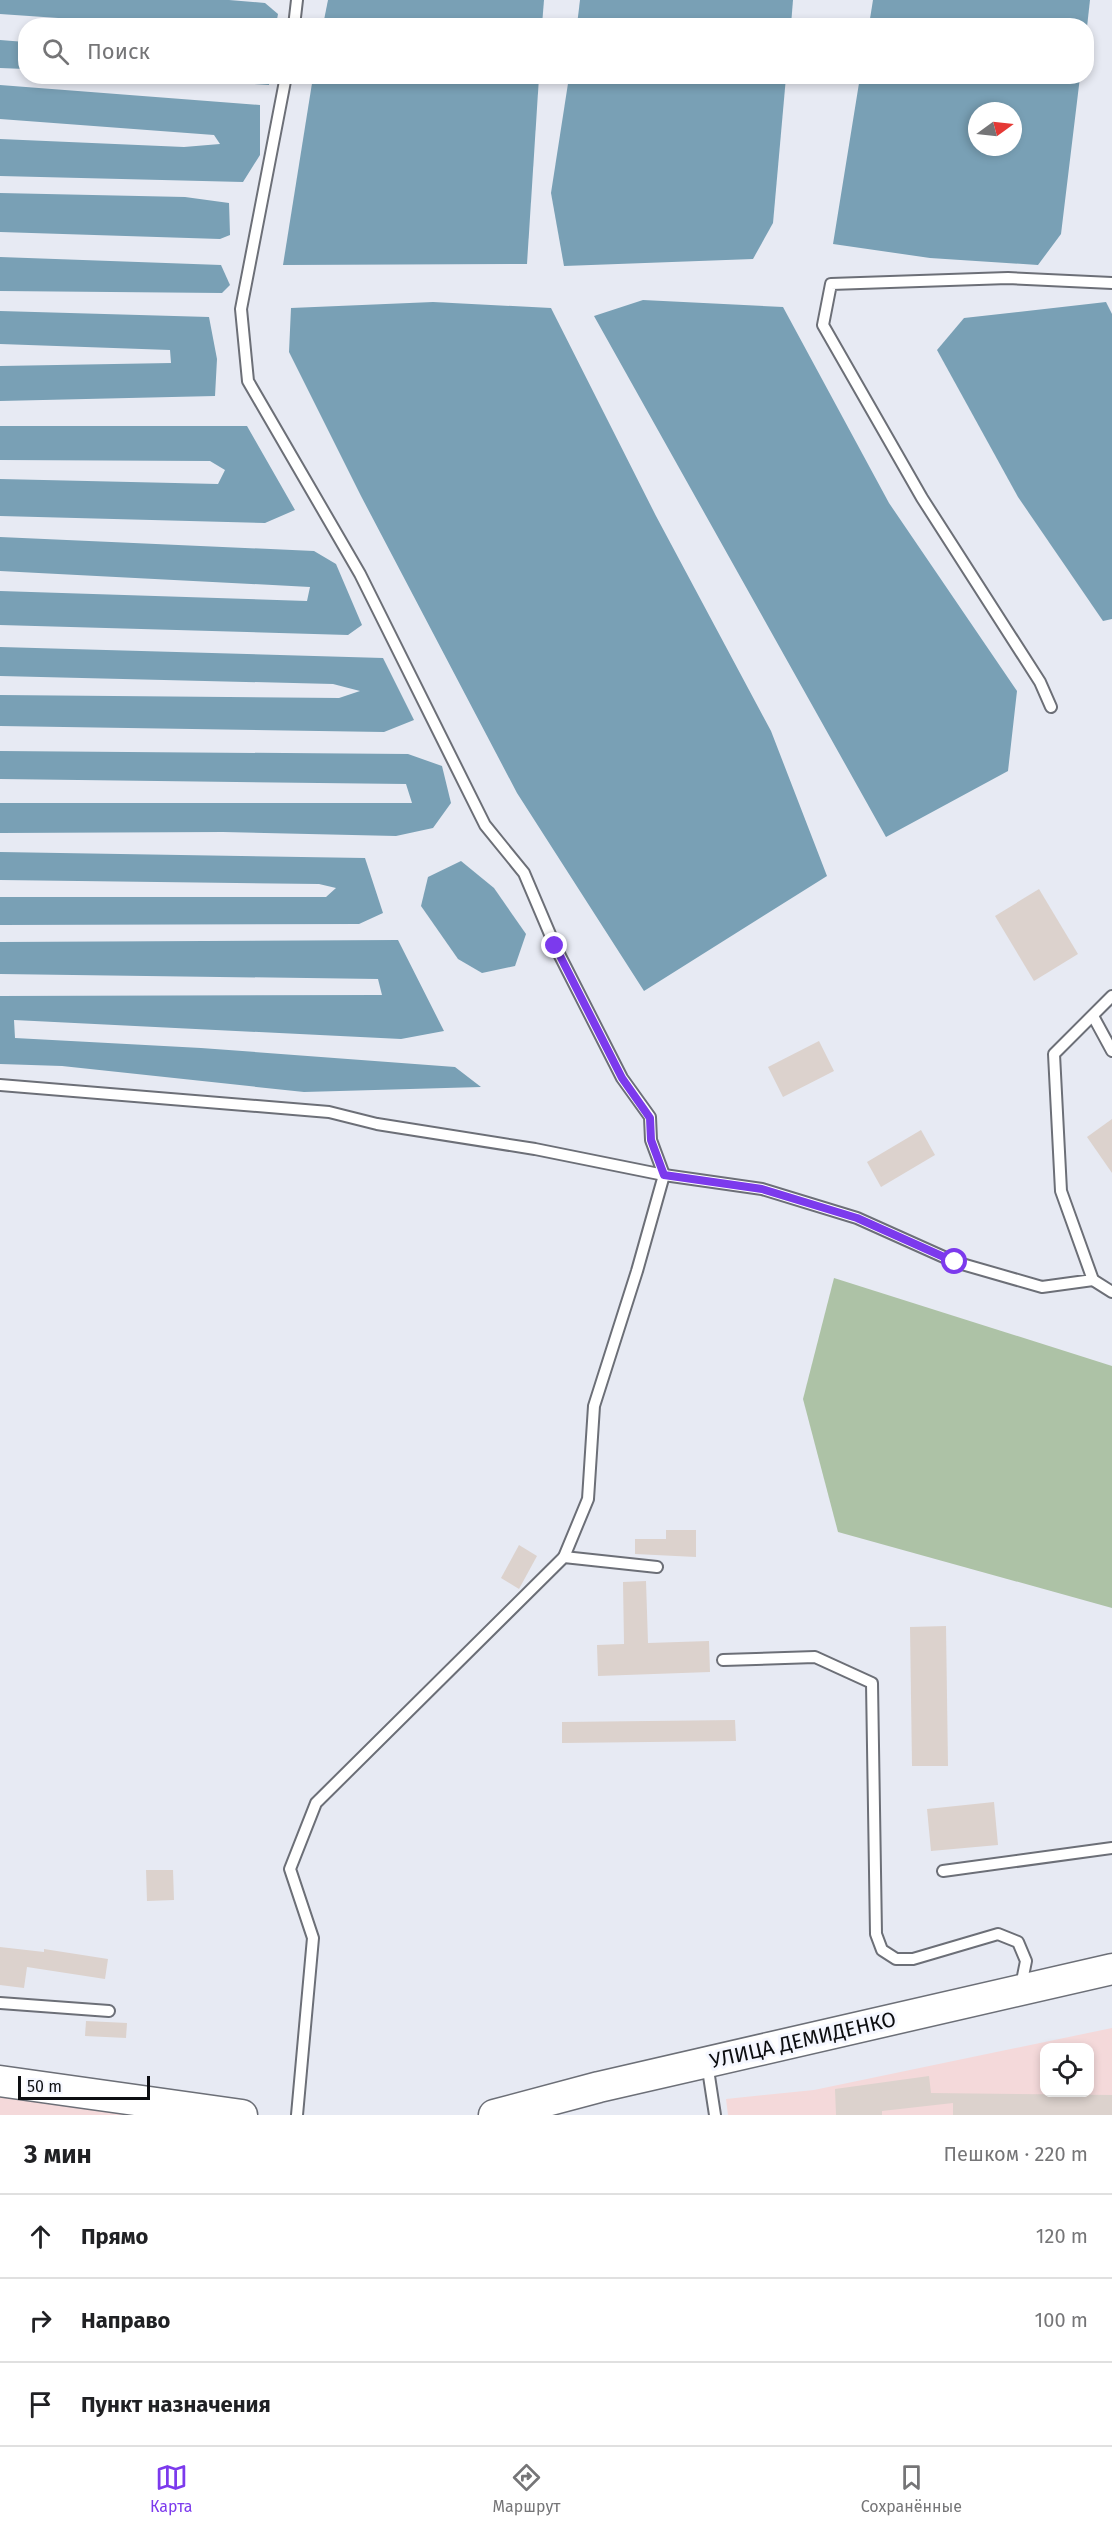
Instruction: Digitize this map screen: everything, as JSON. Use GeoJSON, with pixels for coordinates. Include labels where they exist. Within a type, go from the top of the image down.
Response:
{"type":"FeatureCollection","features":[{"type":"Feature","properties":{"kind":"main road","name":"УЛИЦА ДЕМИДЕНКО"},"geometry":{"type":"LineString","coordinates":[[494,2115],[598,2087],[1112,1969]]}},
{"type":"Feature","properties":{"kind":"main road"},"geometry":{"type":"LineString","coordinates":[[0,2080],[242,2115]]}},
{"type":"Feature","properties":{"kind":"lane"},"geometry":{"type":"LineString","coordinates":[[295,18],[297,0]]}},
{"type":"Feature","properties":{"kind":"lane"},"geometry":{"type":"LineString","coordinates":[[284,84],[241,309],[248,381],[360,574],[485,825],[524,873],[555,946],[622,1078],[650,1118],[651,1140],[664,1175],[638,1271],[594,1406],[588,1498],[564,1557],[316,1803],[290,1869],[313,1938],[297,2115]]}},
{"type":"Feature","properties":{"kind":"lane"},"geometry":{"type":"LineString","coordinates":[[1052,707],[1040,682],[922,498],[823,325],[831,284],[1008,278],[1112,283]]}},
{"type":"Feature","properties":{"kind":"lane"},"geometry":{"type":"LineString","coordinates":[[1112,996],[1054,1054],[1061,1191],[1093,1280],[1112,1292]]}},
{"type":"Feature","properties":{"kind":"lane"},"geometry":{"type":"LineString","coordinates":[[1093,1016],[1112,1051]]}},
{"type":"Feature","properties":{"kind":"lane"},"geometry":{"type":"LineString","coordinates":[[0,1085],[329,1112],[377,1124],[535,1149],[664,1175],[762,1189],[857,1218],[955,1262],[1042,1287],[1093,1280]]}},
{"type":"Feature","properties":{"kind":"lane"},"geometry":{"type":"LineString","coordinates":[[564,1557],[657,1567]]}},
{"type":"Feature","properties":{"kind":"lane"},"geometry":{"type":"LineString","coordinates":[[723,1660],[816,1657],[872,1683],[876,1934],[882,1950],[896,1959],[913,1959],[999,1934],[1018,1942],[1026,1961],[1020,1989]]}},
{"type":"Feature","properties":{"kind":"lane"},"geometry":{"type":"LineString","coordinates":[[943,1871],[1112,1848]]}},
{"type":"Feature","properties":{"kind":"lane"},"geometry":{"type":"LineString","coordinates":[[0,2003],[109,2011]]}},
{"type":"Feature","properties":{"kind":"lane"},"geometry":{"type":"LineString","coordinates":[[707,2063],[715,2115]]}},
{"type":"Feature","properties":{"kind":"shaded area"},"geometry":{"type":"Polygon","coordinates":[[[1112,2028],[1112,2115],[728,2115],[726,2099],[814,2090],[1112,2028]]]}},
{"type":"Feature","properties":{"kind":"shaded area"},"geometry":{"type":"Polygon","coordinates":[[[0,2093],[140,2115],[0,2115],[0,2093]]]}},
{"type":"Feature","properties":{"kind":"green space"},"geometry":{"type":"Polygon","coordinates":[[[834,1278],[1112,1366],[1112,1608],[838,1532],[803,1399],[834,1278]]]}},
{"type":"Feature","properties":{"kind":"water"},"geometry":{"type":"Polygon","coordinates":[[[0,0],[229,0],[265,3],[278,14],[277,18],[58,18],[0,14],[0,0]]]}},
{"type":"Feature","properties":{"kind":"water"},"geometry":{"type":"Polygon","coordinates":[[[328,0],[544,0],[543,18],[324,18],[328,0]]]}},
{"type":"Feature","properties":{"kind":"water"},"geometry":{"type":"Polygon","coordinates":[[[580,0],[793,0],[792,18],[578,18],[580,0]]]}},
{"type":"Feature","properties":{"kind":"water"},"geometry":{"type":"Polygon","coordinates":[[[873,0],[1090,0],[1088,18],[870,18],[873,0]]]}},
{"type":"Feature","properties":{"kind":"water"},"geometry":{"type":"Polygon","coordinates":[[[0,40],[18,41],[18,69],[0,68],[0,40]]]}},
{"type":"Feature","properties":{"kind":"water"},"geometry":{"type":"Polygon","coordinates":[[[312,84],[539,84],[527,264],[283,265],[312,84]]]}},
{"type":"Feature","properties":{"kind":"water"},"geometry":{"type":"Polygon","coordinates":[[[568,84],[785,84],[773,223],[753,259],[564,266],[551,193],[568,84]]]}},
{"type":"Feature","properties":{"kind":"water"},"geometry":{"type":"Polygon","coordinates":[[[859,84],[1079,84],[1061,234],[1038,265],[930,258],[833,244],[859,84]]]}},
{"type":"Feature","properties":{"kind":"water"},"geometry":{"type":"Polygon","coordinates":[[[0,85],[260,105],[260,155],[243,182],[0,176],[0,139],[184,147],[220,144],[214,135],[0,119],[0,85]]]}},
{"type":"Feature","properties":{"kind":"water"},"geometry":{"type":"Polygon","coordinates":[[[0,193],[185,197],[229,203],[230,235],[220,239],[0,232],[0,193]]]}},
{"type":"Feature","properties":{"kind":"water"},"geometry":{"type":"Polygon","coordinates":[[[0,257],[221,265],[230,285],[222,293],[0,291],[0,257]]]}},
{"type":"Feature","properties":{"kind":"water"},"geometry":{"type":"Polygon","coordinates":[[[643,300],[783,307],[889,503],[1017,691],[1008,771],[886,837],[594,316],[643,300]]]}},
{"type":"Feature","properties":{"kind":"water"},"geometry":{"type":"Polygon","coordinates":[[[433,302],[551,308],[656,516],[771,731],[827,876],[644,991],[517,793],[361,496],[289,352],[291,308],[433,302]]]}},
{"type":"Feature","properties":{"kind":"water"},"geometry":{"type":"Polygon","coordinates":[[[1106,302],[1112,314],[1112,619],[1103,621],[1018,497],[937,350],[964,318],[1106,302]]]}},
{"type":"Feature","properties":{"kind":"water"},"geometry":{"type":"Polygon","coordinates":[[[0,311],[209,317],[217,359],[215,396],[0,401],[0,366],[171,363],[170,350],[0,344],[0,311]]]}},
{"type":"Feature","properties":{"kind":"water"},"geometry":{"type":"Polygon","coordinates":[[[0,426],[247,426],[295,510],[265,523],[0,516],[0,479],[218,484],[225,470],[210,461],[0,460],[0,426]]]}},
{"type":"Feature","properties":{"kind":"water"},"geometry":{"type":"Polygon","coordinates":[[[0,537],[314,551],[336,564],[362,625],[348,635],[0,625],[0,591],[307,601],[310,587],[0,571],[0,537]]]}},
{"type":"Feature","properties":{"kind":"water"},"geometry":{"type":"Polygon","coordinates":[[[0,647],[383,658],[414,720],[384,732],[0,726],[0,695],[339,698],[360,691],[333,684],[0,676],[0,647]]]}},
{"type":"Feature","properties":{"kind":"water"},"geometry":{"type":"Polygon","coordinates":[[[0,751],[408,754],[442,766],[451,803],[433,828],[396,836],[223,832],[0,833],[0,803],[412,803],[406,784],[0,779],[0,751]]]}},
{"type":"Feature","properties":{"kind":"water"},"geometry":{"type":"Polygon","coordinates":[[[0,852],[365,858],[383,913],[359,924],[0,925],[0,897],[326,897],[336,888],[319,884],[0,880],[0,852]]]}},
{"type":"Feature","properties":{"kind":"water"},"geometry":{"type":"Polygon","coordinates":[[[461,861],[494,888],[526,934],[515,966],[482,973],[458,959],[421,906],[428,877],[461,861]]]}},
{"type":"Feature","properties":{"kind":"water"},"geometry":{"type":"Polygon","coordinates":[[[398,940],[444,1031],[401,1039],[14,1020],[15,1038],[201,1048],[455,1067],[481,1087],[304,1092],[62,1066],[0,1064],[0,996],[382,995],[378,979],[0,974],[0,942],[398,940]]]}},
{"type":"Feature","properties":{"kind":"building"},"geometry":{"type":"Polygon","coordinates":[[[1039,889],[1078,954],[1034,981],[995,916],[1039,889]]]}},
{"type":"Feature","properties":{"kind":"building"},"geometry":{"type":"Polygon","coordinates":[[[819,1041],[834,1071],[783,1097],[768,1067],[819,1041]]]}},
{"type":"Feature","properties":{"kind":"building"},"geometry":{"type":"Polygon","coordinates":[[[1112,1119],[1112,1173],[1087,1137],[1112,1119]]]}},
{"type":"Feature","properties":{"kind":"building"},"geometry":{"type":"Polygon","coordinates":[[[921,1130],[935,1155],[881,1187],[867,1162],[921,1130]]]}},
{"type":"Feature","properties":{"kind":"building"},"geometry":{"type":"Polygon","coordinates":[[[666,1530],[696,1530],[696,1557],[635,1554],[635,1539],[666,1539],[666,1530]]]}},
{"type":"Feature","properties":{"kind":"building"},"geometry":{"type":"Polygon","coordinates":[[[519,1545],[537,1556],[519,1589],[501,1578],[519,1545]]]}},
{"type":"Feature","properties":{"kind":"building"},"geometry":{"type":"Polygon","coordinates":[[[646,1581],[648,1643],[709,1641],[710,1672],[598,1676],[597,1645],[624,1644],[623,1582],[646,1581]]]}},
{"type":"Feature","properties":{"kind":"building"},"geometry":{"type":"Polygon","coordinates":[[[946,1626],[948,1766],[912,1766],[910,1627],[946,1626]]]}},
{"type":"Feature","properties":{"kind":"building"},"geometry":{"type":"Polygon","coordinates":[[[735,1720],[736,1741],[562,1743],[562,1722],[735,1720]]]}},
{"type":"Feature","properties":{"kind":"building"},"geometry":{"type":"Polygon","coordinates":[[[994,1802],[998,1845],[931,1851],[927,1809],[994,1802]]]}},
{"type":"Feature","properties":{"kind":"building"},"geometry":{"type":"Polygon","coordinates":[[[146,1870],[173,1870],[174,1900],[147,1901],[146,1870]]]}},
{"type":"Feature","properties":{"kind":"building"},"geometry":{"type":"Polygon","coordinates":[[[0,1947],[44,1952],[44,1949],[108,1959],[105,1979],[27,1967],[24,1988],[0,1985],[0,1947]]]}},
{"type":"Feature","properties":{"kind":"building"},"geometry":{"type":"Polygon","coordinates":[[[86,2021],[127,2023],[126,2038],[85,2036],[86,2021]]]}},
{"type":"Feature","properties":{"kind":"building"},"geometry":{"type":"Polygon","coordinates":[[[929,2076],[931,2093],[1040,2094],[1040,2097],[1112,2095],[1112,2115],[953,2115],[953,2103],[882,2111],[882,2115],[836,2115],[835,2089],[929,2076]]]}},
{"type":"Feature","properties":{"kind":"route"},"geometry":{"type":"LineString","coordinates":[[555,946],[622,1078],[650,1118],[651,1140],[664,1175],[762,1189],[857,1218],[955,1262]]}}]}
